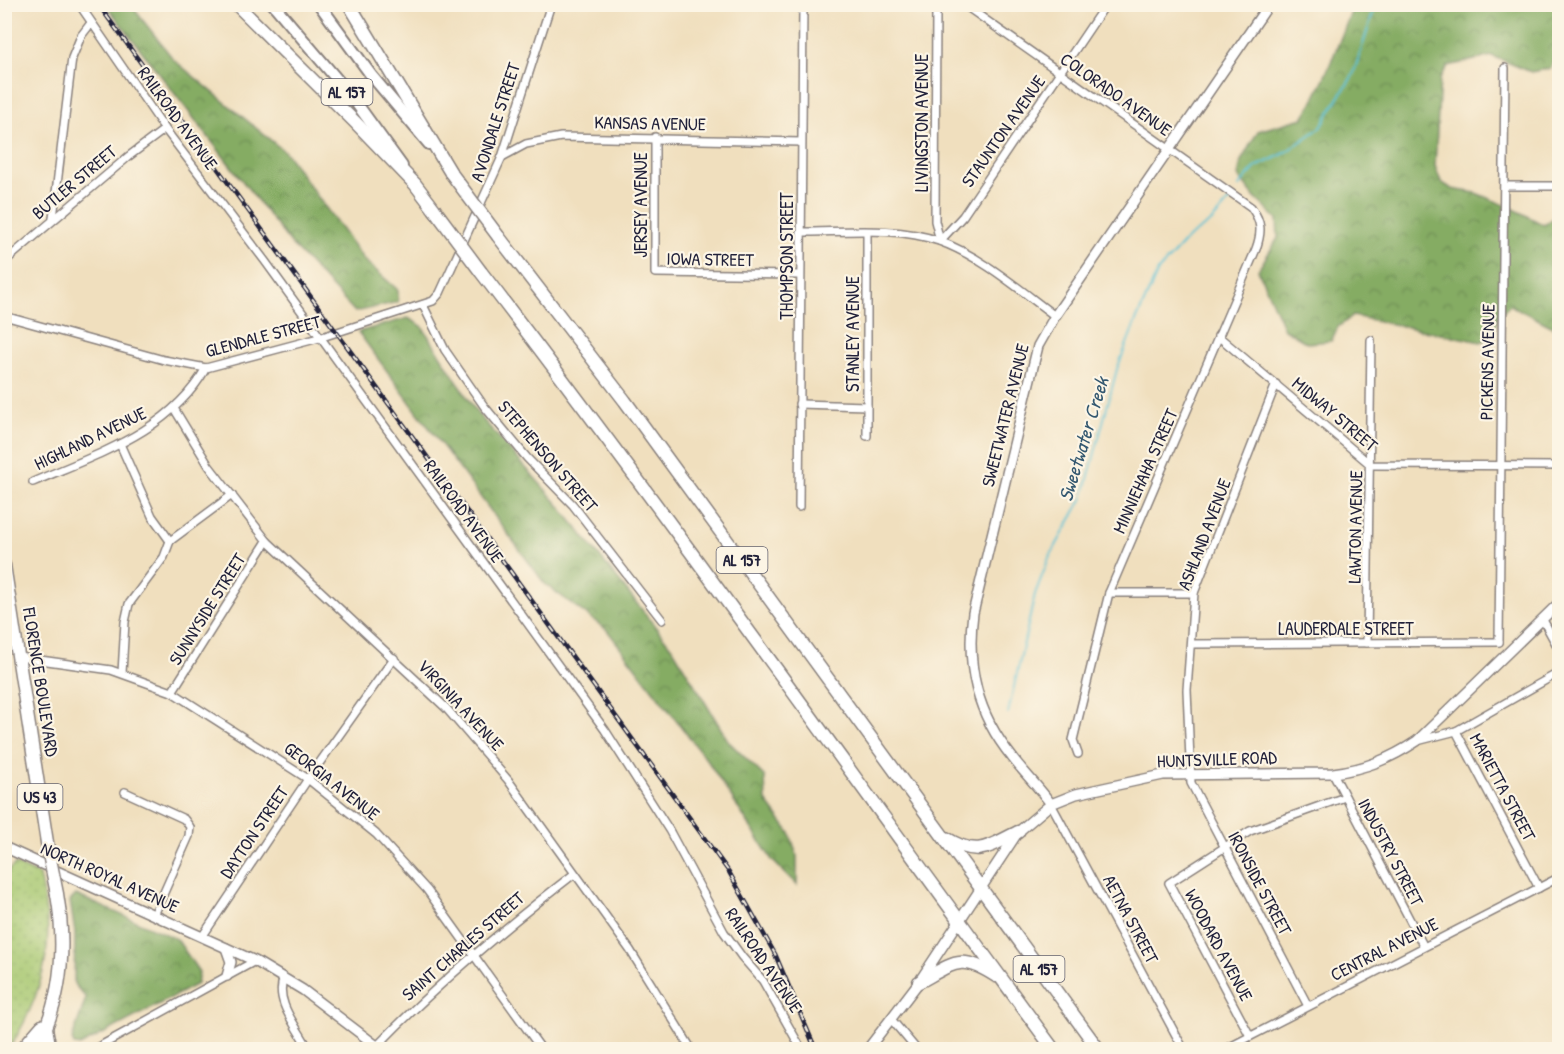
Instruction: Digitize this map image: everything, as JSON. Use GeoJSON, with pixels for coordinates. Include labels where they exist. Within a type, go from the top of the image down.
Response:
{"type":"FeatureCollection","features":[{"type":"Feature","properties":{"kind":"highway"},"geometry":{"type":"LineString","coordinates":[[236,4],[415,184]]}},
{"type":"Feature","properties":{"kind":"highway"},"geometry":{"type":"LineString","coordinates":[[349,4],[435,151]]}},
{"type":"Feature","properties":{"kind":"highway","name":"AL 157"},"geometry":{"type":"LineString","coordinates":[[435,151],[625,401],[1099,1050]]}},
{"type":"Feature","properties":{"kind":"highway","name":"AL 157"},"geometry":{"type":"LineString","coordinates":[[415,184],[595,420],[643,490],[758,641],[959,922],[1054,1050]]}},
{"type":"Feature","properties":{"kind":"highway","name":"FLORENCE BOULEVARD"},"geometry":{"type":"LineString","coordinates":[[4,565],[63,941],[59,982],[47,1023],[35,1050]]}},
{"type":"Feature","properties":{"kind":"highway"},"geometry":{"type":"LineString","coordinates":[[940,834],[970,851],[982,850],[1018,832]]}},
{"type":"Feature","properties":{"kind":"highway"},"geometry":{"type":"LineString","coordinates":[[919,982],[961,962],[974,962],[1005,982]]}},
{"type":"Feature","properties":{"kind":"highway"},"geometry":{"type":"LineString","coordinates":[[21,1050],[47,1023]]}},
{"type":"Feature","properties":{"kind":"highway"},"geometry":{"type":"LineString","coordinates":[[47,1023],[50,1050]]}},
{"type":"Feature","properties":{"kind":"main road","name":"AL 157"},"geometry":{"type":"LineString","coordinates":[[273,4],[352,97],[415,184]]}},
{"type":"Feature","properties":{"kind":"main road","name":"AL 157"},"geometry":{"type":"LineString","coordinates":[[319,4],[371,75],[435,151]]}},
{"type":"Feature","properties":{"kind":"street","name":"RAILROAD AVENUE"},"geometry":{"type":"LineString","coordinates":[[79,4],[165,129],[605,730],[669,830],[724,932],[742,957],[764,981],[802,1050]]}},
{"type":"Feature","properties":{"kind":"street","name":"AVONDALE STREET"},"geometry":{"type":"LineString","coordinates":[[423,305],[433,301],[440,293],[502,157],[550,4]]}},
{"type":"Feature","properties":{"kind":"street","name":"THOMPSON STREET"},"geometry":{"type":"LineString","coordinates":[[799,507],[803,4]]}},
{"type":"Feature","properties":{"kind":"street","name":"LIVINGSTON AVENUE"},"geometry":{"type":"LineString","coordinates":[[936,4],[935,221],[940,241]]}},
{"type":"Feature","properties":{"kind":"street","name":"COLORADO AVENUE"},"geometry":{"type":"LineString","coordinates":[[963,4],[1251,207]]}},
{"type":"Feature","properties":{"kind":"street","name":"STAUNTON AVENUE"},"geometry":{"type":"LineString","coordinates":[[940,241],[963,216],[1061,75],[1106,4]]}},
{"type":"Feature","properties":{"kind":"street","name":"SWEETWATER AVENUE"},"geometry":{"type":"LineString","coordinates":[[1051,804],[996,737],[984,714],[975,685],[970,650],[973,613],[1038,346],[1055,316],[1269,4]]}},
{"type":"Feature","properties":{"kind":"street"},"geometry":{"type":"LineString","coordinates":[[53,218],[72,58],[90,23]]}},
{"type":"Feature","properties":{"kind":"street","name":"PICKENS AVENUE"},"geometry":{"type":"LineString","coordinates":[[1499,642],[1505,68]]}},
{"type":"Feature","properties":{"kind":"street","name":"BUTLER STREET"},"geometry":{"type":"LineString","coordinates":[[4,262],[53,218],[165,129]]}},
{"type":"Feature","properties":{"kind":"street","name":"KANSAS AVENUE"},"geometry":{"type":"LineString","coordinates":[[502,157],[526,144],[545,139],[655,138],[801,142]]}},
{"type":"Feature","properties":{"kind":"street","name":"JERSEY AVENUE"},"geometry":{"type":"LineString","coordinates":[[655,138],[655,273]]}},
{"type":"Feature","properties":{"kind":"street"},"geometry":{"type":"LineString","coordinates":[[1505,186],[1560,186]]}},
{"type":"Feature","properties":{"kind":"street","name":"MINNIEHAHA STREET"},"geometry":{"type":"LineString","coordinates":[[1078,754],[1073,740],[1109,593],[1259,240],[1259,218],[1251,207]]}},
{"type":"Feature","properties":{"kind":"street"},"geometry":{"type":"LineString","coordinates":[[801,232],[916,235],[940,241],[977,261],[1055,316]]}},
{"type":"Feature","properties":{"kind":"street","name":"STANLEY AVENUE"},"geometry":{"type":"LineString","coordinates":[[867,232],[867,436]]}},
{"type":"Feature","properties":{"kind":"street","name":"IOWA STREET"},"geometry":{"type":"LineString","coordinates":[[655,273],[800,275]]}},
{"type":"Feature","properties":{"kind":"street","name":"GLENDALE STREET"},"geometry":{"type":"LineString","coordinates":[[4,316],[184,366],[206,368],[319,338],[423,305]]}},
{"type":"Feature","properties":{"kind":"street","name":"STEPHENSON STREET"},"geometry":{"type":"LineString","coordinates":[[423,305],[445,350],[484,406],[527,458],[573,505],[662,620]]}},
{"type":"Feature","properties":{"kind":"street","name":"MIDWAY STREET"},"geometry":{"type":"LineString","coordinates":[[1218,336],[1371,465],[1560,466]]}},
{"type":"Feature","properties":{"kind":"street","name":"LAWTON AVENUE"},"geometry":{"type":"LineString","coordinates":[[1367,643],[1371,340]]}},
{"type":"Feature","properties":{"kind":"street","name":"HIGHLAND AVENUE"},"geometry":{"type":"LineString","coordinates":[[33,482],[120,444],[175,410],[195,388],[206,368]]}},
{"type":"Feature","properties":{"kind":"street","name":"ASHLAND AVENUE"},"geometry":{"type":"LineString","coordinates":[[1190,772],[1187,690],[1193,644],[1194,593],[1276,384]]}},
{"type":"Feature","properties":{"kind":"street"},"geometry":{"type":"LineString","coordinates":[[799,405],[867,406]]}},
{"type":"Feature","properties":{"kind":"street","name":"VIRGINIA AVENUE"},"geometry":{"type":"LineString","coordinates":[[175,410],[210,466],[267,542],[446,708],[508,780],[532,810],[573,874],[630,950],[688,1048]]}},
{"type":"Feature","properties":{"kind":"street"},"geometry":{"type":"LineString","coordinates":[[120,444],[152,516],[170,542]]}},
{"type":"Feature","properties":{"kind":"street"},"geometry":{"type":"LineString","coordinates":[[122,673],[125,622],[129,604],[164,557],[170,542],[232,495]]}},
{"type":"Feature","properties":{"kind":"street","name":"SUNNYSIDE STREET"},"geometry":{"type":"LineString","coordinates":[[172,692],[267,542]]}},
{"type":"Feature","properties":{"kind":"street"},"geometry":{"type":"LineString","coordinates":[[1109,593],[1194,593]]}},
{"type":"Feature","properties":{"kind":"street","name":"HUNTSVILLE ROAD"},"geometry":{"type":"LineString","coordinates":[[867,1050],[919,982],[1018,832],[1051,804],[1114,784],[1190,772],[1333,773],[1358,770],[1393,757],[1417,741],[1560,602]]}},
{"type":"Feature","properties":{"kind":"street"},"geometry":{"type":"LineString","coordinates":[[1543,620],[1560,651]]}},
{"type":"Feature","properties":{"kind":"street"},"geometry":{"type":"LineString","coordinates":[[1499,642],[1510,651]]}},
{"type":"Feature","properties":{"kind":"street","name":"LAUDERDALE STREET"},"geometry":{"type":"LineString","coordinates":[[1193,644],[1499,642]]}},
{"type":"Feature","properties":{"kind":"street","name":"GEORGIA AVENUE"},"geometry":{"type":"LineString","coordinates":[[19,657],[91,665],[122,673],[172,692],[308,779],[361,821],[395,853],[427,890],[542,1050]]}},
{"type":"Feature","properties":{"kind":"street","name":"DAYTON STREET"},"geometry":{"type":"LineString","coordinates":[[202,937],[308,779],[394,658]]}},
{"type":"Feature","properties":{"kind":"street"},"geometry":{"type":"LineString","coordinates":[[1417,741],[1456,731],[1560,672]]}},
{"type":"Feature","properties":{"kind":"street","name":"MARIETTA STREET"},"geometry":{"type":"LineString","coordinates":[[1456,731],[1539,888]]}},
{"type":"Feature","properties":{"kind":"street","name":"IRONSIDE STREET"},"geometry":{"type":"LineString","coordinates":[[1190,772],[1191,783],[1308,1006]]}},
{"type":"Feature","properties":{"kind":"street","name":"INDUSTRY STREET"},"geometry":{"type":"LineString","coordinates":[[1333,773],[1423,945]]}},
{"type":"Feature","properties":{"kind":"street"},"geometry":{"type":"LineString","coordinates":[[125,792],[184,819],[190,827],[189,836],[154,915]]}},
{"type":"Feature","properties":{"kind":"street","name":"WOODARD AVENUE"},"geometry":{"type":"LineString","coordinates":[[1250,1036],[1169,883],[1250,831],[1345,797]]}},
{"type":"Feature","properties":{"kind":"street","name":"AETNA STREET"},"geometry":{"type":"LineString","coordinates":[[1051,804],[1184,1050]]}},
{"type":"Feature","properties":{"kind":"street","name":"NORTH ROYAL AVENUE"},"geometry":{"type":"LineString","coordinates":[[4,847],[255,961],[284,978],[380,1048]]}},
{"type":"Feature","properties":{"kind":"street","name":"SAINT CHARLES STREET"},"geometry":{"type":"LineString","coordinates":[[380,1048],[419,1002],[474,953],[573,874]]}},
{"type":"Feature","properties":{"kind":"street","name":"CENTRAL AVENUE"},"geometry":{"type":"LineString","coordinates":[[1224,1050],[1423,945],[1560,877]]}},
{"type":"Feature","properties":{"kind":"street"},"geometry":{"type":"LineString","coordinates":[[226,948],[231,962],[227,976]]}},
{"type":"Feature","properties":{"kind":"street"},"geometry":{"type":"LineString","coordinates":[[93,1050],[255,961]]}},
{"type":"Feature","properties":{"kind":"street"},"geometry":{"type":"LineString","coordinates":[[284,978],[280,987],[281,997],[309,1050]]}},
{"type":"Feature","properties":{"kind":"street"},"geometry":{"type":"LineString","coordinates":[[891,1019],[917,1050]]}},
{"type":"Feature","properties":{"kind":"green space"},"geometry":{"type":"Polygon","coordinates":[[[106,5],[131,5],[174,60],[285,152],[364,260],[398,290],[398,302],[355,312],[292,245],[106,5]]]}},
{"type":"Feature","properties":{"kind":"green space"},"geometry":{"type":"Polygon","coordinates":[[[1354,5],[1559,5],[1559,44],[1551,68],[1531,72],[1492,56],[1448,66],[1440,78],[1435,166],[1441,182],[1452,189],[1476,193],[1544,225],[1559,214],[1559,330],[1510,305],[1498,316],[1494,336],[1481,342],[1353,316],[1338,327],[1331,341],[1307,343],[1284,329],[1258,270],[1278,238],[1277,219],[1255,198],[1238,176],[1241,161],[1258,131],[1303,118],[1325,77],[1354,5]]]}},
{"type":"Feature","properties":{"kind":"green space"},"geometry":{"type":"Polygon","coordinates":[[[408,318],[422,326],[477,413],[558,504],[673,649],[729,742],[765,777],[766,801],[790,833],[797,856],[797,885],[772,860],[709,763],[607,630],[545,584],[358,332],[408,318]]]}},
{"type":"Feature","properties":{"kind":"green space"},"geometry":{"type":"Polygon","coordinates":[[[15,864],[39,875],[48,934],[44,969],[33,1003],[9,1049],[5,1049],[5,874],[15,864]]]}},
{"type":"Feature","properties":{"kind":"green space"},"geometry":{"type":"Polygon","coordinates":[[[76,895],[177,939],[199,972],[197,984],[80,1046],[74,1045],[72,1039],[86,998],[74,984],[75,933],[70,901],[76,895]]]}},
{"type":"Feature","properties":{"kind":"waterway","name":"Sweetwater Creek"},"geometry":{"type":"LineString","coordinates":[[1239,186],[1256,167],[1283,154],[1320,128],[1353,75],[1376,4]]}},
{"type":"Feature","properties":{"kind":"waterway","name":"Sweetwater Creek"},"geometry":{"type":"LineString","coordinates":[[1008,713],[1035,594],[1049,558],[1083,498],[1117,369],[1135,323],[1158,271],[1188,238],[1212,221],[1231,199]]}},
{"type":"Feature","properties":{"kind":"railway"},"geometry":{"type":"LineString","coordinates":[[98,4],[729,872],[775,954],[816,1050]]}}]}
